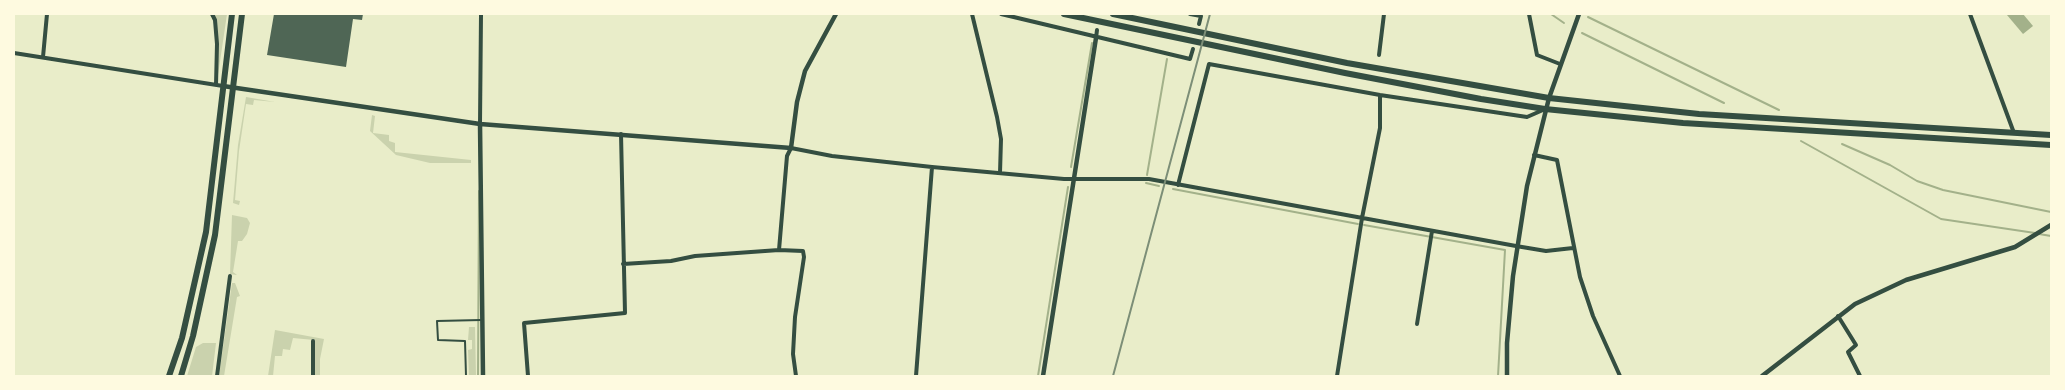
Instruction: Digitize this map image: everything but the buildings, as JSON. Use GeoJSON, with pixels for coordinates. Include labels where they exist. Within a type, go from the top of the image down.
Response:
{"type":"FeatureCollection","features":[{"type":"Feature","properties":{"kind":"highway"},"geometry":{"type":"LineString","coordinates":[[169,376],[182,338],[206,232],[219,86],[232,14]]}},
{"type":"Feature","properties":{"kind":"highway"},"geometry":{"type":"LineString","coordinates":[[181,376],[193,336],[214,235],[242,14]]}},
{"type":"Feature","properties":{"kind":"highway"},"geometry":{"type":"LineString","coordinates":[[1064,14],[1448,93],[1546,109],[1683,123],[2051,145]]}},
{"type":"Feature","properties":{"kind":"highway"},"geometry":{"type":"LineString","coordinates":[[1113,14],[1406,75],[1549,98],[1699,114],[2051,135]]}},
{"type":"Feature","properties":{"kind":"street"},"geometry":{"type":"LineString","coordinates":[[43,57],[47,14]]}},
{"type":"Feature","properties":{"kind":"street"},"geometry":{"type":"LineString","coordinates":[[212,14],[215,20],[219,86]]}},
{"type":"Feature","properties":{"kind":"street"},"geometry":{"type":"LineString","coordinates":[[481,14],[480,124],[483,376]]}},
{"type":"Feature","properties":{"kind":"street"},"geometry":{"type":"LineString","coordinates":[[778,250],[787,156],[791,148],[797,102],[805,71],[836,14]]}},
{"type":"Feature","properties":{"kind":"street"},"geometry":{"type":"LineString","coordinates":[[972,14],[1001,139],[1000,173]]}},
{"type":"Feature","properties":{"kind":"street"},"geometry":{"type":"LineString","coordinates":[[1001,14],[1190,59],[1193,49]]}},
{"type":"Feature","properties":{"kind":"street"},"geometry":{"type":"LineString","coordinates":[[1190,14],[1201,16],[1199,24]]}},
{"type":"Feature","properties":{"kind":"street"},"geometry":{"type":"LineString","coordinates":[[1379,55],[1384,14]]}},
{"type":"Feature","properties":{"kind":"street"},"geometry":{"type":"LineString","coordinates":[[1529,14],[1537,55],[1560,64]]}},
{"type":"Feature","properties":{"kind":"street"},"geometry":{"type":"LineString","coordinates":[[1507,376],[1508,336],[1516,246],[1534,155],[1549,98],[1579,14]]}},
{"type":"Feature","properties":{"kind":"street"},"geometry":{"type":"LineString","coordinates":[[1970,14],[2014,133]]}},
{"type":"Feature","properties":{"kind":"street"},"geometry":{"type":"LineString","coordinates":[[1042,376],[1097,30]]}},
{"type":"Feature","properties":{"kind":"street"},"geometry":{"type":"LineString","coordinates":[[14,53],[219,86],[480,124],[791,148],[832,156],[1000,173],[1073,179],[1149,179],[1546,251],[1573,248]]}},
{"type":"Feature","properties":{"kind":"street"},"geometry":{"type":"LineString","coordinates":[[1178,185],[1209,64],[1380,95],[1527,117],[1546,109]]}},
{"type":"Feature","properties":{"kind":"street"},"geometry":{"type":"LineString","coordinates":[[1337,376],[1362,218],[1380,128],[1380,95]]}},
{"type":"Feature","properties":{"kind":"street"},"geometry":{"type":"LineString","coordinates":[[528,376],[524,323],[625,313],[621,134]]}},
{"type":"Feature","properties":{"kind":"street"},"geometry":{"type":"LineString","coordinates":[[1534,155],[1554,158],[1557,163],[1573,248],[1594,316],[1620,376]]}},
{"type":"Feature","properties":{"kind":"street"},"geometry":{"type":"LineString","coordinates":[[910,376],[916,376],[932,167]]}},
{"type":"Feature","properties":{"kind":"street"},"geometry":{"type":"LineString","coordinates":[[1762,376],[1855,304],[1906,280],[2015,247],[2033,238],[2051,225]]}},
{"type":"Feature","properties":{"kind":"street"},"geometry":{"type":"LineString","coordinates":[[1417,324],[1432,231]]}},
{"type":"Feature","properties":{"kind":"street"},"geometry":{"type":"LineString","coordinates":[[623,264],[778,250],[800,250],[804,257],[795,317],[793,354],[796,376]]}},
{"type":"Feature","properties":{"kind":"street"},"geometry":{"type":"LineString","coordinates":[[216,376],[230,276]]}},
{"type":"Feature","properties":{"kind":"street"},"geometry":{"type":"LineString","coordinates":[[1838,316],[1856,345],[1848,352],[1860,376]]}},
{"type":"Feature","properties":{"kind":"street"},"geometry":{"type":"LineString","coordinates":[[312,341],[313,376]]}},
{"type":"Feature","properties":{"kind":"lane"},"geometry":{"type":"LineString","coordinates":[[466,376],[465,341],[438,340],[437,321],[482,320]]}},
{"type":"Feature","properties":{"kind":"shaded area"},"geometry":{"type":"Polygon","coordinates":[[[211,14],[227,14],[218,75],[214,24],[211,14]]]}},
{"type":"Feature","properties":{"kind":"shaded area"},"geometry":{"type":"Polygon","coordinates":[[[2023,14],[2033,26],[2023,34],[2007,15],[2023,14]]]}},
{"type":"Feature","properties":{"kind":"shaded area"},"geometry":{"type":"Polygon","coordinates":[[[246,97],[275,102],[254,100],[253,105],[246,104],[239,151],[235,200],[240,201],[239,205],[233,203],[238,145],[246,97]]]}},
{"type":"Feature","properties":{"kind":"shaded area"},"geometry":{"type":"Polygon","coordinates":[[[372,115],[375,116],[373,133],[389,135],[389,141],[395,143],[395,152],[471,160],[471,163],[430,163],[396,155],[370,131],[372,115]]]}},
{"type":"Feature","properties":{"kind":"shaded area"},"geometry":{"type":"Polygon","coordinates":[[[232,215],[247,218],[250,223],[247,234],[242,241],[238,241],[233,272],[237,275],[230,274],[232,215]]]}},
{"type":"Feature","properties":{"kind":"shaded area"},"geometry":{"type":"Polygon","coordinates":[[[232,283],[235,283],[240,296],[237,297],[224,376],[219,376],[232,283]]]}},
{"type":"Feature","properties":{"kind":"shaded area"},"geometry":{"type":"Polygon","coordinates":[[[469,327],[475,327],[476,376],[469,376],[468,350],[472,349],[472,340],[468,340],[469,327]]]}},
{"type":"Feature","properties":{"kind":"shaded area"},"geometry":{"type":"Polygon","coordinates":[[[275,330],[324,339],[320,359],[320,376],[313,376],[314,340],[293,338],[290,350],[283,349],[282,356],[275,356],[273,376],[268,376],[275,330]]]}},
{"type":"Feature","properties":{"kind":"shaded area"},"geometry":{"type":"Polygon","coordinates":[[[203,343],[216,343],[212,376],[187,376],[196,347],[203,343]]]}},
{"type":"Feature","properties":{"kind":"waterway"},"geometry":{"type":"LineString","coordinates":[[1551,14],[1564,23]]}},
{"type":"Feature","properties":{"kind":"waterway"},"geometry":{"type":"LineString","coordinates":[[1588,17],[1779,110]]}},
{"type":"Feature","properties":{"kind":"waterway"},"geometry":{"type":"LineString","coordinates":[[1582,33],[1724,103]]}},
{"type":"Feature","properties":{"kind":"waterway"},"geometry":{"type":"LineString","coordinates":[[1071,167],[1092,43]]}},
{"type":"Feature","properties":{"kind":"waterway"},"geometry":{"type":"LineString","coordinates":[[1147,175],[1167,59]]}},
{"type":"Feature","properties":{"kind":"waterway"},"geometry":{"type":"LineString","coordinates":[[1801,141],[1941,219],[2035,233]]}},
{"type":"Feature","properties":{"kind":"waterway"},"geometry":{"type":"LineString","coordinates":[[1842,144],[1890,165],[1917,181],[1943,190],[2051,212]]}},
{"type":"Feature","properties":{"kind":"waterway"},"geometry":{"type":"LineString","coordinates":[[1146,183],[1159,186]]}},
{"type":"Feature","properties":{"kind":"waterway"},"geometry":{"type":"LineString","coordinates":[[1038,376],[1068,187]]}},
{"type":"Feature","properties":{"kind":"waterway"},"geometry":{"type":"LineString","coordinates":[[1173,189],[1358,224]]}},
{"type":"Feature","properties":{"kind":"waterway"},"geometry":{"type":"LineString","coordinates":[[478,376],[479,191]]}},
{"type":"Feature","properties":{"kind":"waterway"},"geometry":{"type":"LineString","coordinates":[[1364,225],[1505,250],[1498,376]]}},
{"type":"Feature","properties":{"kind":"waterway"},"geometry":{"type":"LineString","coordinates":[[2039,234],[2051,236]]}},
{"type":"Feature","properties":{"kind":"railway"},"geometry":{"type":"LineString","coordinates":[[1113,376],[1210,14]]}}]}
